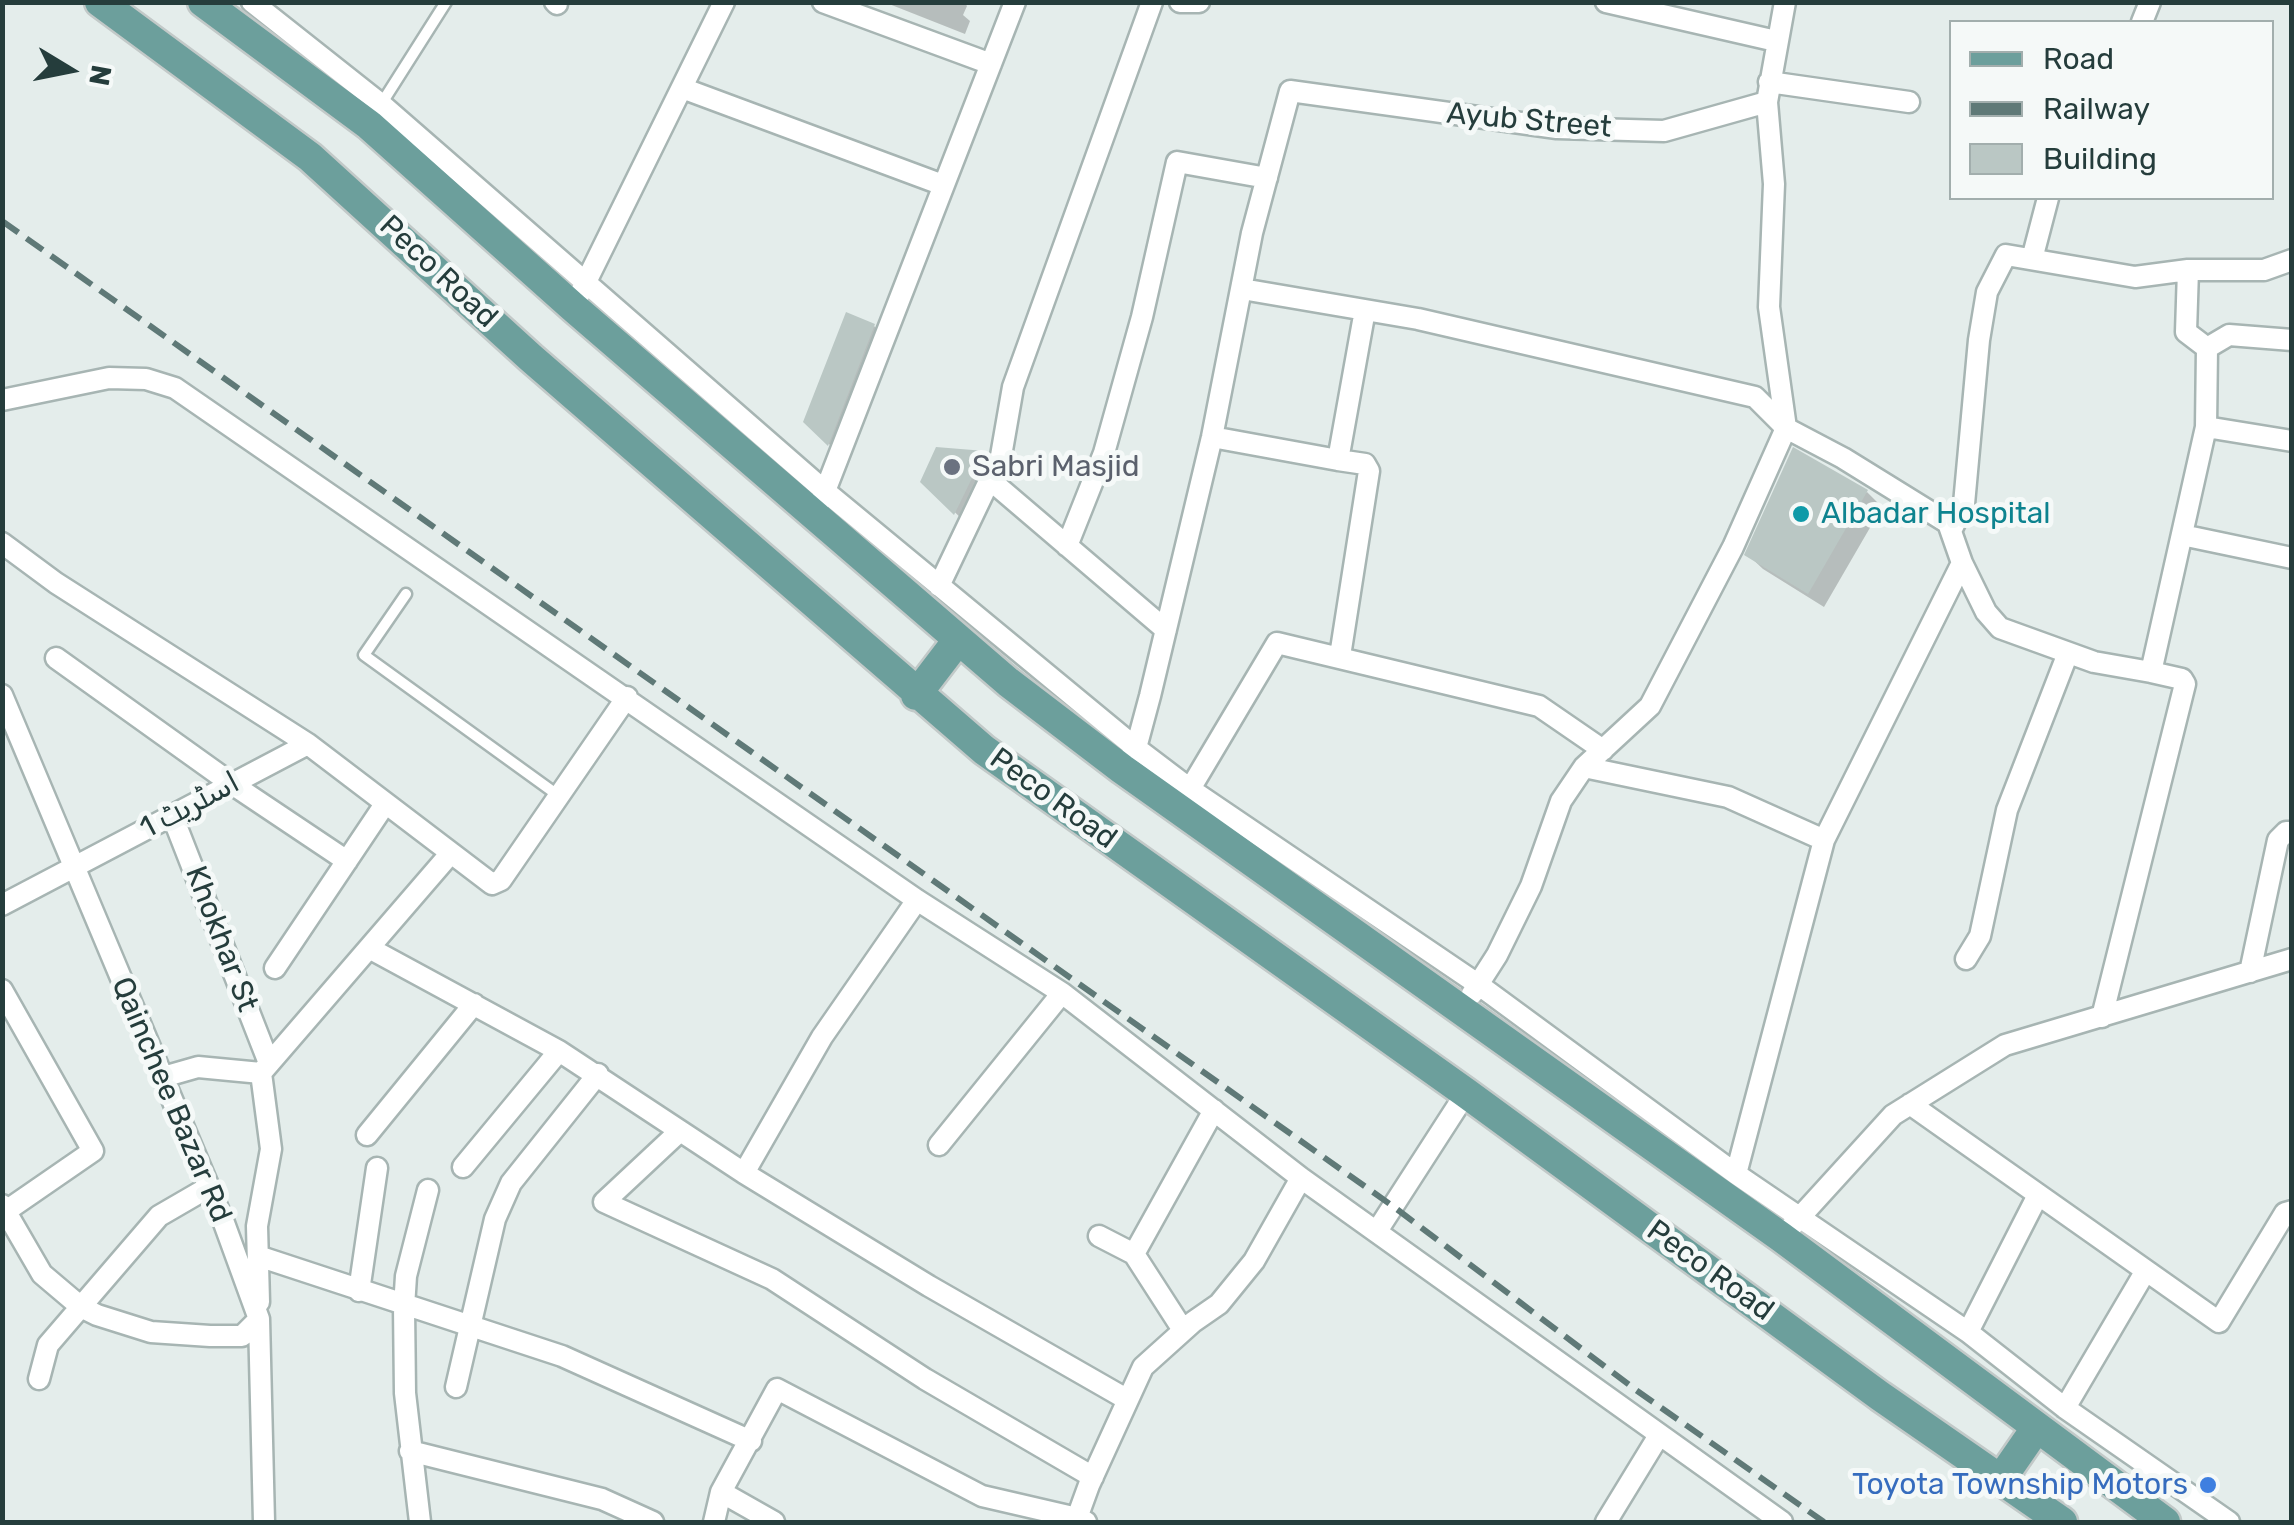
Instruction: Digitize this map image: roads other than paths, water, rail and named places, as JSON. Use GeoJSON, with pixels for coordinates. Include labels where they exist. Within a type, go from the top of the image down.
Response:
{"type":"FeatureCollection","features":[{"type":"Feature","properties":{"kind":"main road","name":"Peco Road"},"geometry":{"type":"LineString","coordinates":[[100,2],[310,156],[530,358],[984,750],[1466,1093],[1880,1396],[2062,1522]]}},
{"type":"Feature","properties":{"kind":"main road","name":"Peco Road"},"geometry":{"type":"LineString","coordinates":[[203,2],[375,114],[574,308],[820,503],[958,640],[1470,997],[1791,1227],[2037,1427],[2165,1522]]}},
{"type":"Feature","properties":{"kind":"main road"},"geometry":{"type":"LineString","coordinates":[[916,695],[958,640]]}},
{"type":"Feature","properties":{"kind":"main road"},"geometry":{"type":"LineString","coordinates":[[2001,1479],[2037,1427]]}},
{"type":"Feature","properties":{"kind":"street"},"geometry":{"type":"LineString","coordinates":[[252,2],[375,114],[587,280],[820,503],[939,586],[1129,758],[1190,789],[1470,997],[1736,1174],[1791,1227],[1968,1332],[2065,1408],[2222,1521]]}},
{"type":"Feature","properties":{"kind":"street"},"geometry":{"type":"LineString","coordinates":[[574,308],[724,2]]}},
{"type":"Feature","properties":{"kind":"street"},"geometry":{"type":"LineString","coordinates":[[824,2],[991,64]]}},
{"type":"Feature","properties":{"kind":"street"},"geometry":{"type":"LineString","coordinates":[[820,503],[1015,2]]}},
{"type":"Feature","properties":{"kind":"street"},"geometry":{"type":"LineString","coordinates":[[939,586],[1000,456],[1013,387],[1152,2]]}},
{"type":"Feature","properties":{"kind":"street"},"geometry":{"type":"LineString","coordinates":[[1180,2],[1198,2]]}},
{"type":"Feature","properties":{"kind":"street"},"geometry":{"type":"LineString","coordinates":[[1606,2],[1776,40]]}},
{"type":"Feature","properties":{"kind":"street"},"geometry":{"type":"LineString","coordinates":[[1470,997],[1531,886],[1561,801],[1584,767],[1650,706],[1733,547],[1786,428],[1769,306],[1774,184],[1768,92],[1785,2]]}},
{"type":"Feature","properties":{"kind":"street"},"geometry":{"type":"LineString","coordinates":[[682,88],[944,184]]}},
{"type":"Feature","properties":{"kind":"street","name":"Ayub Street"},"geometry":{"type":"LineString","coordinates":[[1267,178],[1290,91],[1485,119],[1664,131],[1768,92]]}},
{"type":"Feature","properties":{"kind":"street"},"geometry":{"type":"LineString","coordinates":[[1768,92],[1909,102]]}},
{"type":"Feature","properties":{"kind":"street"},"geometry":{"type":"LineString","coordinates":[[1067,546],[1104,452],[1142,317],[1177,162],[1267,178],[1212,438],[1166,630],[1129,758]]}},
{"type":"Feature","properties":{"kind":"street"},"geometry":{"type":"LineString","coordinates":[[2032,259],[2047,200]]}},
{"type":"Feature","properties":{"kind":"street"},"geometry":{"type":"LineString","coordinates":[[1951,531],[1964,504],[1987,292],[2006,255],[2134,278],[2188,270],[2264,270],[2292,260]]}},
{"type":"Feature","properties":{"kind":"street"},"geometry":{"type":"LineString","coordinates":[[2188,270],[2186,332],[2206,348]]}},
{"type":"Feature","properties":{"kind":"street"},"geometry":{"type":"LineString","coordinates":[[1242,289],[1418,319],[1755,397],[1786,428],[1844,458],[1948,524],[1986,612],[2000,628],[2094,662],[2182,679],[2185,684],[2102,1016]]}},
{"type":"Feature","properties":{"kind":"street"},"geometry":{"type":"LineString","coordinates":[[1338,460],[1364,310]]}},
{"type":"Feature","properties":{"kind":"street"},"geometry":{"type":"LineString","coordinates":[[2206,348],[2229,335],[2292,340]]}},
{"type":"Feature","properties":{"kind":"street"},"geometry":{"type":"LineString","coordinates":[[2151,672],[2206,428],[2206,348]]}},
{"type":"Feature","properties":{"kind":"street"},"geometry":{"type":"LineString","coordinates":[[2,400],[109,378],[146,379],[175,388],[917,900],[1062,993],[1302,1178],[1658,1437],[1755,1515],[1782,1522]]}},
{"type":"Feature","properties":{"kind":"street"},"geometry":{"type":"LineString","coordinates":[[2206,428],[2292,442]]}},
{"type":"Feature","properties":{"kind":"street"},"geometry":{"type":"LineString","coordinates":[[1212,438],[1365,464],[1369,471],[1340,656]]}},
{"type":"Feature","properties":{"kind":"street"},"geometry":{"type":"LineString","coordinates":[[988,478],[1166,630]]}},
{"type":"Feature","properties":{"kind":"street"},"geometry":{"type":"LineString","coordinates":[[2182,535],[2292,558]]}},
{"type":"Feature","properties":{"kind":"street"},"geometry":{"type":"LineString","coordinates":[[2,543],[56,583],[308,744],[450,854],[497,884],[627,698]]}},
{"type":"Feature","properties":{"kind":"street"},"geometry":{"type":"LineString","coordinates":[[1736,1174],[1824,840],[1962,562]]}},
{"type":"Feature","properties":{"kind":"street"},"geometry":{"type":"LineString","coordinates":[[1190,789],[1278,643],[1538,706],[1602,750]]}},
{"type":"Feature","properties":{"kind":"street"},"geometry":{"type":"LineString","coordinates":[[1966,959],[1980,936],[2007,810],[2068,652]]}},
{"type":"Feature","properties":{"kind":"street"},"geometry":{"type":"LineString","coordinates":[[56,658],[347,861]]}},
{"type":"Feature","properties":{"kind":"street","name":"Qainchee Bazar Rd"},"geometry":{"type":"LineString","coordinates":[[2,695],[209,1187],[259,1319],[264,1522]]}},
{"type":"Feature","properties":{"kind":"street","name":"اسٹریٹ 1"},"geometry":{"type":"LineString","coordinates":[[2,905],[308,744]]}},
{"type":"Feature","properties":{"kind":"street"},"geometry":{"type":"LineString","coordinates":[[1584,767],[1728,797],[1824,840]]}},
{"type":"Feature","properties":{"kind":"street"},"geometry":{"type":"LineString","coordinates":[[275,968],[385,804]]}},
{"type":"Feature","properties":{"kind":"street","name":"Khokhar St"},"geometry":{"type":"LineString","coordinates":[[172,815],[265,1068],[271,1149],[258,1226],[259,1319]]}},
{"type":"Feature","properties":{"kind":"street"},"geometry":{"type":"LineString","coordinates":[[2250,972],[2278,840],[2292,832]]}},
{"type":"Feature","properties":{"kind":"street"},"geometry":{"type":"LineString","coordinates":[[162,1076],[198,1067],[265,1068],[450,854]]}},
{"type":"Feature","properties":{"kind":"street"},"geometry":{"type":"LineString","coordinates":[[744,1174],[822,1037],[917,900]]}},
{"type":"Feature","properties":{"kind":"street"},"geometry":{"type":"LineString","coordinates":[[369,948],[559,1050],[744,1174],[1128,1400]]}},
{"type":"Feature","properties":{"kind":"street"},"geometry":{"type":"LineString","coordinates":[[1791,1227],[1892,1115],[2006,1045],[2292,959]]}},
{"type":"Feature","properties":{"kind":"street"},"geometry":{"type":"LineString","coordinates":[[2,990],[93,1151],[4,1208],[11,1244],[81,1307],[152,1332],[242,1336],[259,1319]]}},
{"type":"Feature","properties":{"kind":"street"},"geometry":{"type":"LineString","coordinates":[[939,1145],[1062,993]]}},
{"type":"Feature","properties":{"kind":"street"},"geometry":{"type":"LineString","coordinates":[[367,1136],[474,1004]]}},
{"type":"Feature","properties":{"kind":"street"},"geometry":{"type":"LineString","coordinates":[[463,1168],[559,1050]]}},
{"type":"Feature","properties":{"kind":"street"},"geometry":{"type":"LineString","coordinates":[[456,1387],[495,1219],[511,1183],[598,1074]]}},
{"type":"Feature","properties":{"kind":"street"},"geometry":{"type":"LineString","coordinates":[[1378,1231],[1466,1093]]}},
{"type":"Feature","properties":{"kind":"street"},"geometry":{"type":"LineString","coordinates":[[1910,1104],[2219,1322],[2285,1213],[2292,1211]]}},
{"type":"Feature","properties":{"kind":"street"},"geometry":{"type":"LineString","coordinates":[[1134,1254],[1214,1110]]}},
{"type":"Feature","properties":{"kind":"street"},"geometry":{"type":"LineString","coordinates":[[680,1131],[604,1202],[772,1279],[926,1380],[1093,1477]]}},
{"type":"Feature","properties":{"kind":"street"},"geometry":{"type":"LineString","coordinates":[[359,1291],[377,1168]]}},
{"type":"Feature","properties":{"kind":"street"},"geometry":{"type":"LineString","coordinates":[[714,1522],[721,1492],[777,1389],[982,1496],[1082,1520],[1093,1477],[1143,1367],[1219,1304],[1254,1260],[1302,1178]]}},
{"type":"Feature","properties":{"kind":"street"},"geometry":{"type":"LineString","coordinates":[[39,1379],[48,1345],[159,1216],[209,1187]]}},
{"type":"Feature","properties":{"kind":"street"},"geometry":{"type":"LineString","coordinates":[[420,1522],[410,1451],[404,1307],[406,1276],[428,1190]]}},
{"type":"Feature","properties":{"kind":"street"},"geometry":{"type":"LineString","coordinates":[[1968,1332],[2038,1195]]}},
{"type":"Feature","properties":{"kind":"street"},"geometry":{"type":"LineString","coordinates":[[1099,1236],[1134,1254],[1183,1330]]}},
{"type":"Feature","properties":{"kind":"street"},"geometry":{"type":"LineString","coordinates":[[258,1256],[562,1356],[751,1441]]}},
{"type":"Feature","properties":{"kind":"street"},"geometry":{"type":"LineString","coordinates":[[2065,1408],[2144,1272]]}},
{"type":"Feature","properties":{"kind":"street"},"geometry":{"type":"LineString","coordinates":[[1606,1522],[1658,1437]]}},
{"type":"Feature","properties":{"kind":"street"},"geometry":{"type":"LineString","coordinates":[[410,1451],[602,1499],[653,1522]]}},
{"type":"Feature","properties":{"kind":"street"},"geometry":{"type":"LineString","coordinates":[[2133,1498],[2154,1470]]}},
{"type":"Feature","properties":{"kind":"street"},"geometry":{"type":"LineString","coordinates":[[721,1492],[774,1522]]}},
{"type":"Feature","properties":{"kind":"lane"},"geometry":{"type":"LineString","coordinates":[[375,114],[446,2]]}},
{"type":"Feature","properties":{"kind":"lane"},"geometry":{"type":"LineString","coordinates":[[406,594],[364,655],[560,797]]}},
{"type":"Feature","properties":{"kind":"railway"},"geometry":{"type":"LineString","coordinates":[[2,221],[1394,1207],[1636,1390],[1824,1522]]}},
{"type":"Feature","properties":{"kind":"place","name":"Sabri Masjid"},"geometry":{"type":"Point","coordinates":[952,467]}},
{"type":"Feature","properties":{"kind":"place","name":"Albadar Hospital"},"geometry":{"type":"Point","coordinates":[1801,514]}},
{"type":"Feature","properties":{"kind":"place","name":"Toyota Township Motors"},"geometry":{"type":"Point","coordinates":[2208,1485]}}]}
